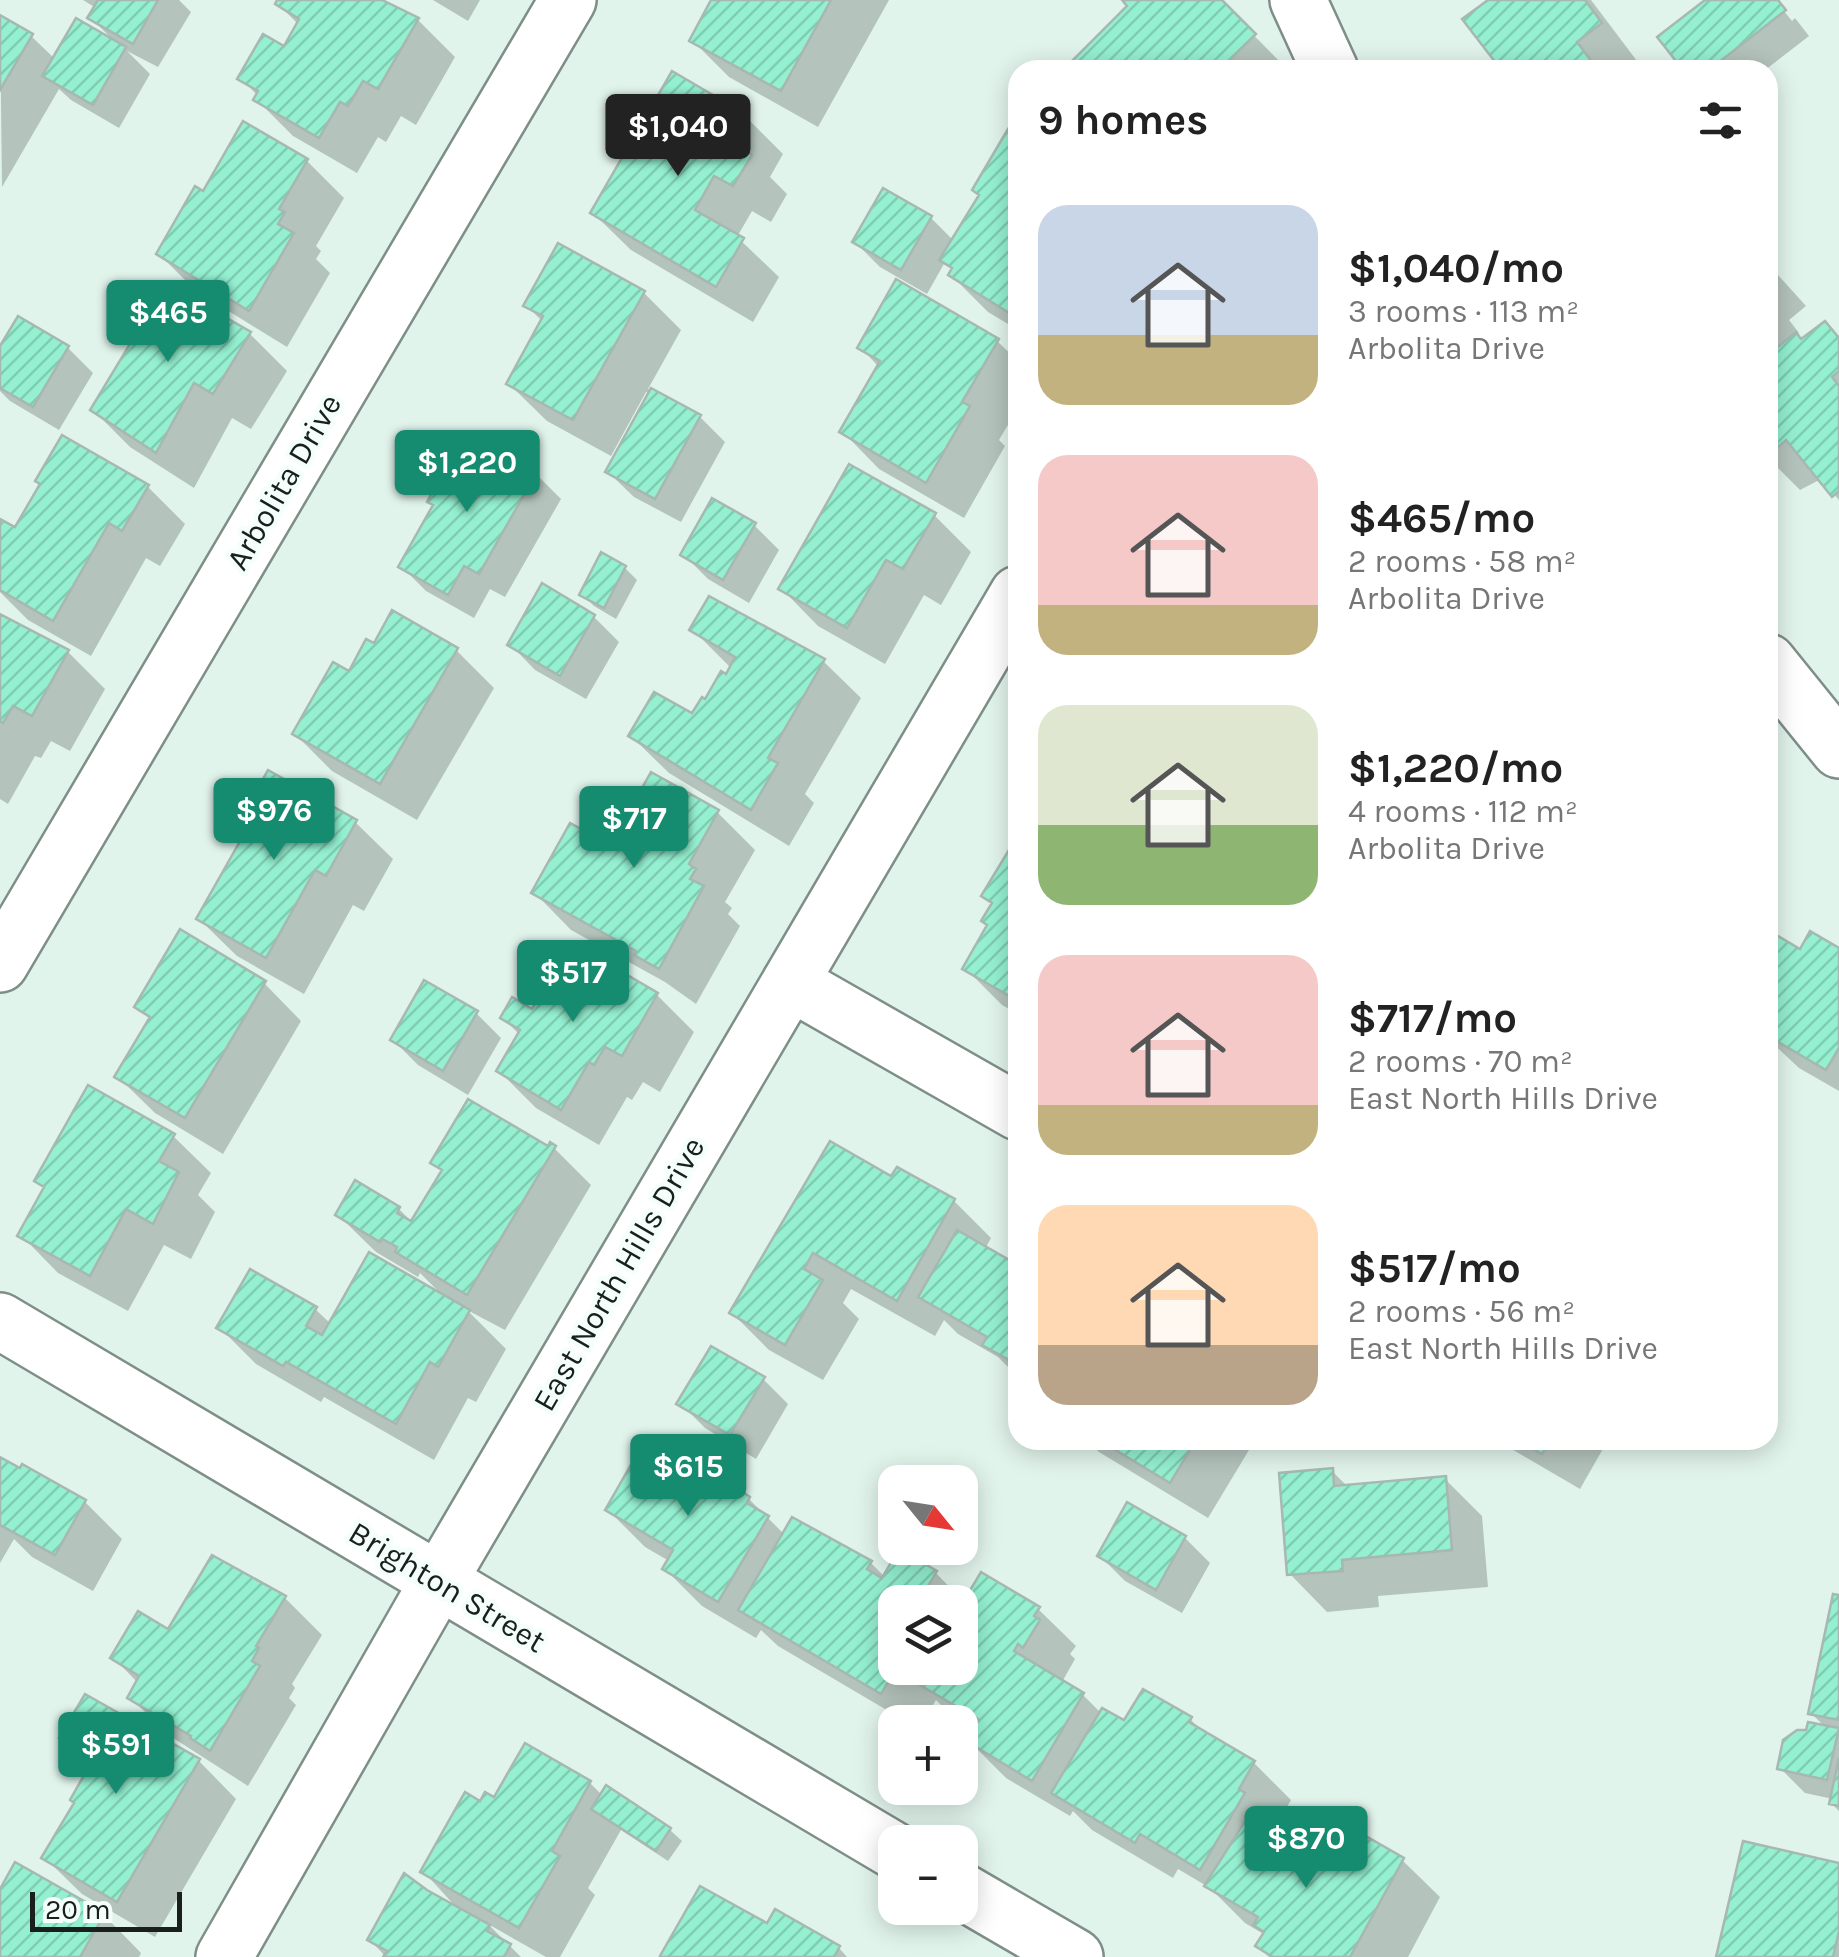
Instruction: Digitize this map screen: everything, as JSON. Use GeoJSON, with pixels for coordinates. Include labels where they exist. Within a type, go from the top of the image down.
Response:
{"type":"FeatureCollection","features":[{"type":"Feature","properties":{"kind":"street","name":"Arbolita Drive"},"geometry":{"type":"LineString","coordinates":[[0,964],[568,0]]}},
{"type":"Feature","properties":{"kind":"street"},"geometry":{"type":"LineString","coordinates":[[1298,0],[1325,60]]}},
{"type":"Feature","properties":{"kind":"street","name":"East North Hills Drive"},"geometry":{"type":"LineString","coordinates":[[224,1957],[438,1582],[1008,611]]}},
{"type":"Feature","properties":{"kind":"street"},"geometry":{"type":"LineString","coordinates":[[1778,674],[1839,750]]}},
{"type":"Feature","properties":{"kind":"street"},"geometry":{"type":"LineString","coordinates":[[790,982],[1008,1106]]}},
{"type":"Feature","properties":{"kind":"street","name":"Brighton Street"},"geometry":{"type":"LineString","coordinates":[[0,1321],[878,1841]]}},
{"type":"Feature","properties":{"kind":"street"},"geometry":{"type":"LineString","coordinates":[[978,1900],[1075,1957]]}},
{"type":"Feature","properties":{"kind":"building"},"geometry":{"type":"Polygon","coordinates":[[[98,0],[158,0],[133,44],[87,18],[98,0]]]}},
{"type":"Feature","properties":{"kind":"building"},"geometry":{"type":"Polygon","coordinates":[[[277,0],[382,0],[419,18],[378,89],[363,81],[348,106],[340,102],[319,138],[253,100],[258,91],[237,79],[263,34],[284,46],[299,19],[275,4],[277,0]]]}},
{"type":"Feature","properties":{"kind":"building"},"geometry":{"type":"Polygon","coordinates":[[[711,0],[831,0],[781,91],[689,41],[711,0]]]}},
{"type":"Feature","properties":{"kind":"building"},"geometry":{"type":"Polygon","coordinates":[[[1122,0],[1222,0],[1256,34],[1229,60],[1073,60],[1127,6],[1122,0]]]}},
{"type":"Feature","properties":{"kind":"building"},"geometry":{"type":"Polygon","coordinates":[[[1488,0],[1585,0],[1602,23],[1577,42],[1590,60],[1494,60],[1462,19],[1488,0]]]}},
{"type":"Feature","properties":{"kind":"building"},"geometry":{"type":"Polygon","coordinates":[[[1705,0],[1778,0],[1786,10],[1722,60],[1675,60],[1657,37],[1705,0]]]}},
{"type":"Feature","properties":{"kind":"building"},"geometry":{"type":"Polygon","coordinates":[[[0,15],[33,34],[0,90],[0,15]]]}},
{"type":"Feature","properties":{"kind":"building"},"geometry":{"type":"Polygon","coordinates":[[[76,18],[126,47],[93,105],[42,76],[76,18]]]}},
{"type":"Feature","properties":{"kind":"building"},"geometry":{"type":"Polygon","coordinates":[[[672,71],[747,115],[731,143],[752,155],[733,186],[714,176],[695,210],[744,238],[716,287],[590,213],[672,71]]]}},
{"type":"Feature","properties":{"kind":"building"},"geometry":{"type":"Polygon","coordinates":[[[243,121],[308,159],[279,209],[285,212],[278,224],[294,233],[249,311],[156,254],[195,186],[203,191],[243,121]]]}},
{"type":"Feature","properties":{"kind":"building"},"geometry":{"type":"Polygon","coordinates":[[[1008,129],[1008,312],[948,275],[952,268],[939,260],[979,195],[972,190],[1008,129]]]}},
{"type":"Feature","properties":{"kind":"building"},"geometry":{"type":"Polygon","coordinates":[[[883,188],[932,216],[901,270],[852,242],[883,188]]]}},
{"type":"Feature","properties":{"kind":"building"},"geometry":{"type":"Polygon","coordinates":[[[558,243],[645,291],[573,420],[506,384],[543,316],[523,306],[558,243]]]}},
{"type":"Feature","properties":{"kind":"building"},"geometry":{"type":"Polygon","coordinates":[[[896,279],[999,339],[962,402],[970,406],[926,483],[839,432],[880,361],[857,348],[896,279]]]}},
{"type":"Feature","properties":{"kind":"building"},"geometry":{"type":"Polygon","coordinates":[[[166,283],[251,332],[213,394],[194,383],[156,453],[90,410],[136,334],[131,331],[166,283]]]}},
{"type":"Feature","properties":{"kind":"building"},"geometry":{"type":"Polygon","coordinates":[[[18,316],[69,346],[33,407],[0,388],[0,346],[18,316]]]}},
{"type":"Feature","properties":{"kind":"building"},"geometry":{"type":"Polygon","coordinates":[[[1825,321],[1839,338],[1839,371],[1832,377],[1839,386],[1839,491],[1832,497],[1786,440],[1778,447],[1778,347],[1796,332],[1801,339],[1825,321]]]}},
{"type":"Feature","properties":{"kind":"building"},"geometry":{"type":"Polygon","coordinates":[[[651,388],[701,415],[655,499],[605,472],[651,388]]]}},
{"type":"Feature","properties":{"kind":"building"},"geometry":{"type":"Polygon","coordinates":[[[62,435],[149,485],[122,531],[109,523],[53,621],[0,590],[0,519],[15,527],[40,484],[35,481],[62,435]]]}},
{"type":"Feature","properties":{"kind":"building"},"geometry":{"type":"Polygon","coordinates":[[[473,435],[537,472],[479,574],[464,566],[448,595],[398,567],[433,505],[427,502],[447,464],[454,468],[473,435]]]}},
{"type":"Feature","properties":{"kind":"building"},"geometry":{"type":"Polygon","coordinates":[[[849,464],[936,513],[903,569],[886,560],[847,628],[778,589],[849,464]]]}},
{"type":"Feature","properties":{"kind":"building"},"geometry":{"type":"Polygon","coordinates":[[[712,498],[756,523],[723,580],[680,555],[712,498]]]}},
{"type":"Feature","properties":{"kind":"building"},"geometry":{"type":"Polygon","coordinates":[[[601,552],[626,566],[604,608],[579,595],[601,552]]]}},
{"type":"Feature","properties":{"kind":"building"},"geometry":{"type":"Polygon","coordinates":[[[542,583],[595,615],[560,676],[507,645],[542,583]]]}},
{"type":"Feature","properties":{"kind":"building"},"geometry":{"type":"Polygon","coordinates":[[[709,596],[825,659],[768,758],[778,763],[751,810],[628,736],[654,692],[692,713],[721,671],[726,674],[735,657],[689,630],[709,596]]]}},
{"type":"Feature","properties":{"kind":"building"},"geometry":{"type":"Polygon","coordinates":[[[392,610],[458,648],[380,784],[292,734],[333,662],[349,671],[366,639],[374,643],[392,610]]]}},
{"type":"Feature","properties":{"kind":"building"},"geometry":{"type":"Polygon","coordinates":[[[0,614],[69,650],[32,716],[13,706],[3,723],[0,721],[0,614]]]}},
{"type":"Feature","properties":{"kind":"building"},"geometry":{"type":"Polygon","coordinates":[[[268,770],[357,820],[326,876],[315,870],[266,958],[196,919],[252,820],[243,815],[268,770]]]}},
{"type":"Feature","properties":{"kind":"building"},"geometry":{"type":"Polygon","coordinates":[[[651,772],[719,810],[689,864],[696,869],[690,879],[704,886],[659,969],[634,955],[636,951],[531,893],[570,823],[610,845],[651,772]]]}},
{"type":"Feature","properties":{"kind":"building"},"geometry":{"type":"Polygon","coordinates":[[[1008,851],[1008,995],[962,969],[987,925],[981,921],[992,903],[981,896],[1008,851]]]}},
{"type":"Feature","properties":{"kind":"building"},"geometry":{"type":"Polygon","coordinates":[[[180,929],[266,981],[185,1118],[114,1077],[150,1017],[134,1007],[180,929]]]}},
{"type":"Feature","properties":{"kind":"building"},"geometry":{"type":"Polygon","coordinates":[[[1810,931],[1839,948],[1839,1048],[1826,1070],[1778,1042],[1778,936],[1800,949],[1810,931]]]}},
{"type":"Feature","properties":{"kind":"building"},"geometry":{"type":"Polygon","coordinates":[[[571,942],[658,993],[622,1056],[605,1047],[594,1065],[589,1062],[561,1110],[496,1071],[520,1030],[500,1018],[512,997],[532,1009],[571,942]]]}},
{"type":"Feature","properties":{"kind":"building"},"geometry":{"type":"Polygon","coordinates":[[[424,980],[478,1011],[443,1071],[390,1040],[424,980]]]}},
{"type":"Feature","properties":{"kind":"building"},"geometry":{"type":"Polygon","coordinates":[[[88,1085],[175,1134],[159,1161],[179,1172],[153,1224],[126,1209],[90,1276],[17,1236],[44,1187],[34,1181],[88,1085]]]}},
{"type":"Feature","properties":{"kind":"building"},"geometry":{"type":"Polygon","coordinates":[[[468,1099],[548,1146],[550,1142],[556,1146],[467,1295],[395,1252],[397,1247],[382,1239],[380,1242],[335,1215],[355,1180],[400,1207],[397,1213],[411,1221],[442,1170],[430,1163],[468,1099]]]}},
{"type":"Feature","properties":{"kind":"building"},"geometry":{"type":"Polygon","coordinates":[[[830,1141],[891,1176],[897,1167],[955,1199],[897,1301],[813,1253],[804,1269],[823,1280],[785,1345],[729,1313],[830,1141]]]}},
{"type":"Feature","properties":{"kind":"building"},"geometry":{"type":"Polygon","coordinates":[[[957,1230],[1008,1259],[1008,1359],[982,1345],[987,1337],[918,1297],[957,1230]]]}},
{"type":"Feature","properties":{"kind":"building"},"geometry":{"type":"Polygon","coordinates":[[[369,1252],[470,1310],[438,1367],[430,1362],[396,1424],[216,1328],[250,1269],[317,1307],[306,1326],[322,1335],[369,1252]]]}},
{"type":"Feature","properties":{"kind":"building"},"geometry":{"type":"Polygon","coordinates":[[[711,1346],[765,1377],[730,1435],[676,1404],[711,1346]]]}},
{"type":"Feature","properties":{"kind":"building"},"geometry":{"type":"Polygon","coordinates":[[[644,1442],[727,1491],[732,1485],[750,1497],[747,1503],[769,1516],[718,1602],[662,1569],[673,1550],[605,1510],[644,1442]]]}},
{"type":"Feature","properties":{"kind":"building"},"geometry":{"type":"Polygon","coordinates":[[[1116,1450],[1190,1450],[1170,1483],[1116,1450]]]}},
{"type":"Feature","properties":{"kind":"building"},"geometry":{"type":"Polygon","coordinates":[[[0,1457],[20,1468],[22,1464],[86,1500],[55,1555],[0,1525],[0,1457]]]}},
{"type":"Feature","properties":{"kind":"building"},"geometry":{"type":"Polygon","coordinates":[[[1333,1468],[1334,1486],[1446,1476],[1452,1550],[1342,1560],[1343,1571],[1287,1575],[1279,1473],[1333,1468]]]}},
{"type":"Feature","properties":{"kind":"building"},"geometry":{"type":"Polygon","coordinates":[[[1127,1502],[1186,1536],[1156,1590],[1097,1556],[1127,1502]]]}},
{"type":"Feature","properties":{"kind":"building"},"geometry":{"type":"Polygon","coordinates":[[[792,1517],[872,1561],[867,1569],[882,1578],[890,1565],[927,1565],[937,1571],[929,1585],[878,1585],[878,1685],[886,1685],[881,1694],[738,1610],[792,1517]]]}},
{"type":"Feature","properties":{"kind":"building"},"geometry":{"type":"Polygon","coordinates":[[[212,1555],[286,1596],[256,1646],[259,1648],[252,1661],[260,1666],[210,1751],[127,1698],[139,1676],[110,1658],[138,1611],[168,1629],[212,1555]]]}},
{"type":"Feature","properties":{"kind":"building"},"geometry":{"type":"Polygon","coordinates":[[[981,1572],[1040,1607],[1034,1616],[1040,1620],[1023,1648],[1018,1644],[1014,1651],[1084,1693],[1032,1781],[978,1748],[978,1705],[954,1705],[920,1685],[978,1685],[978,1585],[973,1585],[981,1572]]]}},
{"type":"Feature","properties":{"kind":"building"},"geometry":{"type":"Polygon","coordinates":[[[1833,1594],[1839,1595],[1839,1720],[1808,1714],[1833,1594]]]}},
{"type":"Feature","properties":{"kind":"building"},"geometry":{"type":"Polygon","coordinates":[[[1143,1689],[1255,1761],[1239,1789],[1245,1793],[1200,1870],[1140,1834],[1135,1843],[1051,1793],[1102,1708],[1124,1720],[1143,1689]]]}},
{"type":"Feature","properties":{"kind":"building"},"geometry":{"type":"Polygon","coordinates":[[[85,1694],[200,1759],[117,1902],[41,1858],[74,1803],[70,1800],[83,1777],[77,1774],[88,1755],[59,1738],[85,1694]]]}},
{"type":"Feature","properties":{"kind":"building"},"geometry":{"type":"Polygon","coordinates":[[[1808,1722],[1839,1728],[1827,1780],[1777,1769],[1783,1740],[1797,1730],[1806,1730],[1808,1722]]]}},
{"type":"Feature","properties":{"kind":"building"},"geometry":{"type":"Polygon","coordinates":[[[525,1743],[591,1781],[552,1851],[560,1856],[519,1928],[420,1872],[465,1792],[480,1801],[485,1792],[494,1797],[525,1743]]]}},
{"type":"Feature","properties":{"kind":"building"},"geometry":{"type":"Polygon","coordinates":[[[1839,1758],[1839,1806],[1829,1804],[1839,1758]]]}},
{"type":"Feature","properties":{"kind":"building"},"geometry":{"type":"Polygon","coordinates":[[[606,1785],[671,1828],[656,1851],[591,1809],[606,1785]]]}},
{"type":"Feature","properties":{"kind":"building"},"geometry":{"type":"Polygon","coordinates":[[[1244,1823],[1318,1866],[1343,1823],[1404,1858],[1350,1957],[1273,1957],[1255,1946],[1264,1932],[1253,1925],[1258,1917],[1204,1886],[1244,1823]]]}},
{"type":"Feature","properties":{"kind":"building"},"geometry":{"type":"Polygon","coordinates":[[[1743,1841],[1839,1863],[1839,1931],[1833,1957],[1716,1957],[1743,1841]]]}},
{"type":"Feature","properties":{"kind":"building"},"geometry":{"type":"Polygon","coordinates":[[[15,1862],[105,1913],[80,1957],[0,1957],[0,1889],[15,1862]]]}},
{"type":"Feature","properties":{"kind":"building"},"geometry":{"type":"Polygon","coordinates":[[[404,1873],[490,1925],[487,1931],[511,1944],[504,1957],[383,1957],[387,1951],[367,1940],[404,1873]]]}},
{"type":"Feature","properties":{"kind":"building"},"geometry":{"type":"Polygon","coordinates":[[[700,1886],[767,1923],[775,1909],[840,1946],[834,1957],[660,1956],[700,1886]]]}}]}
